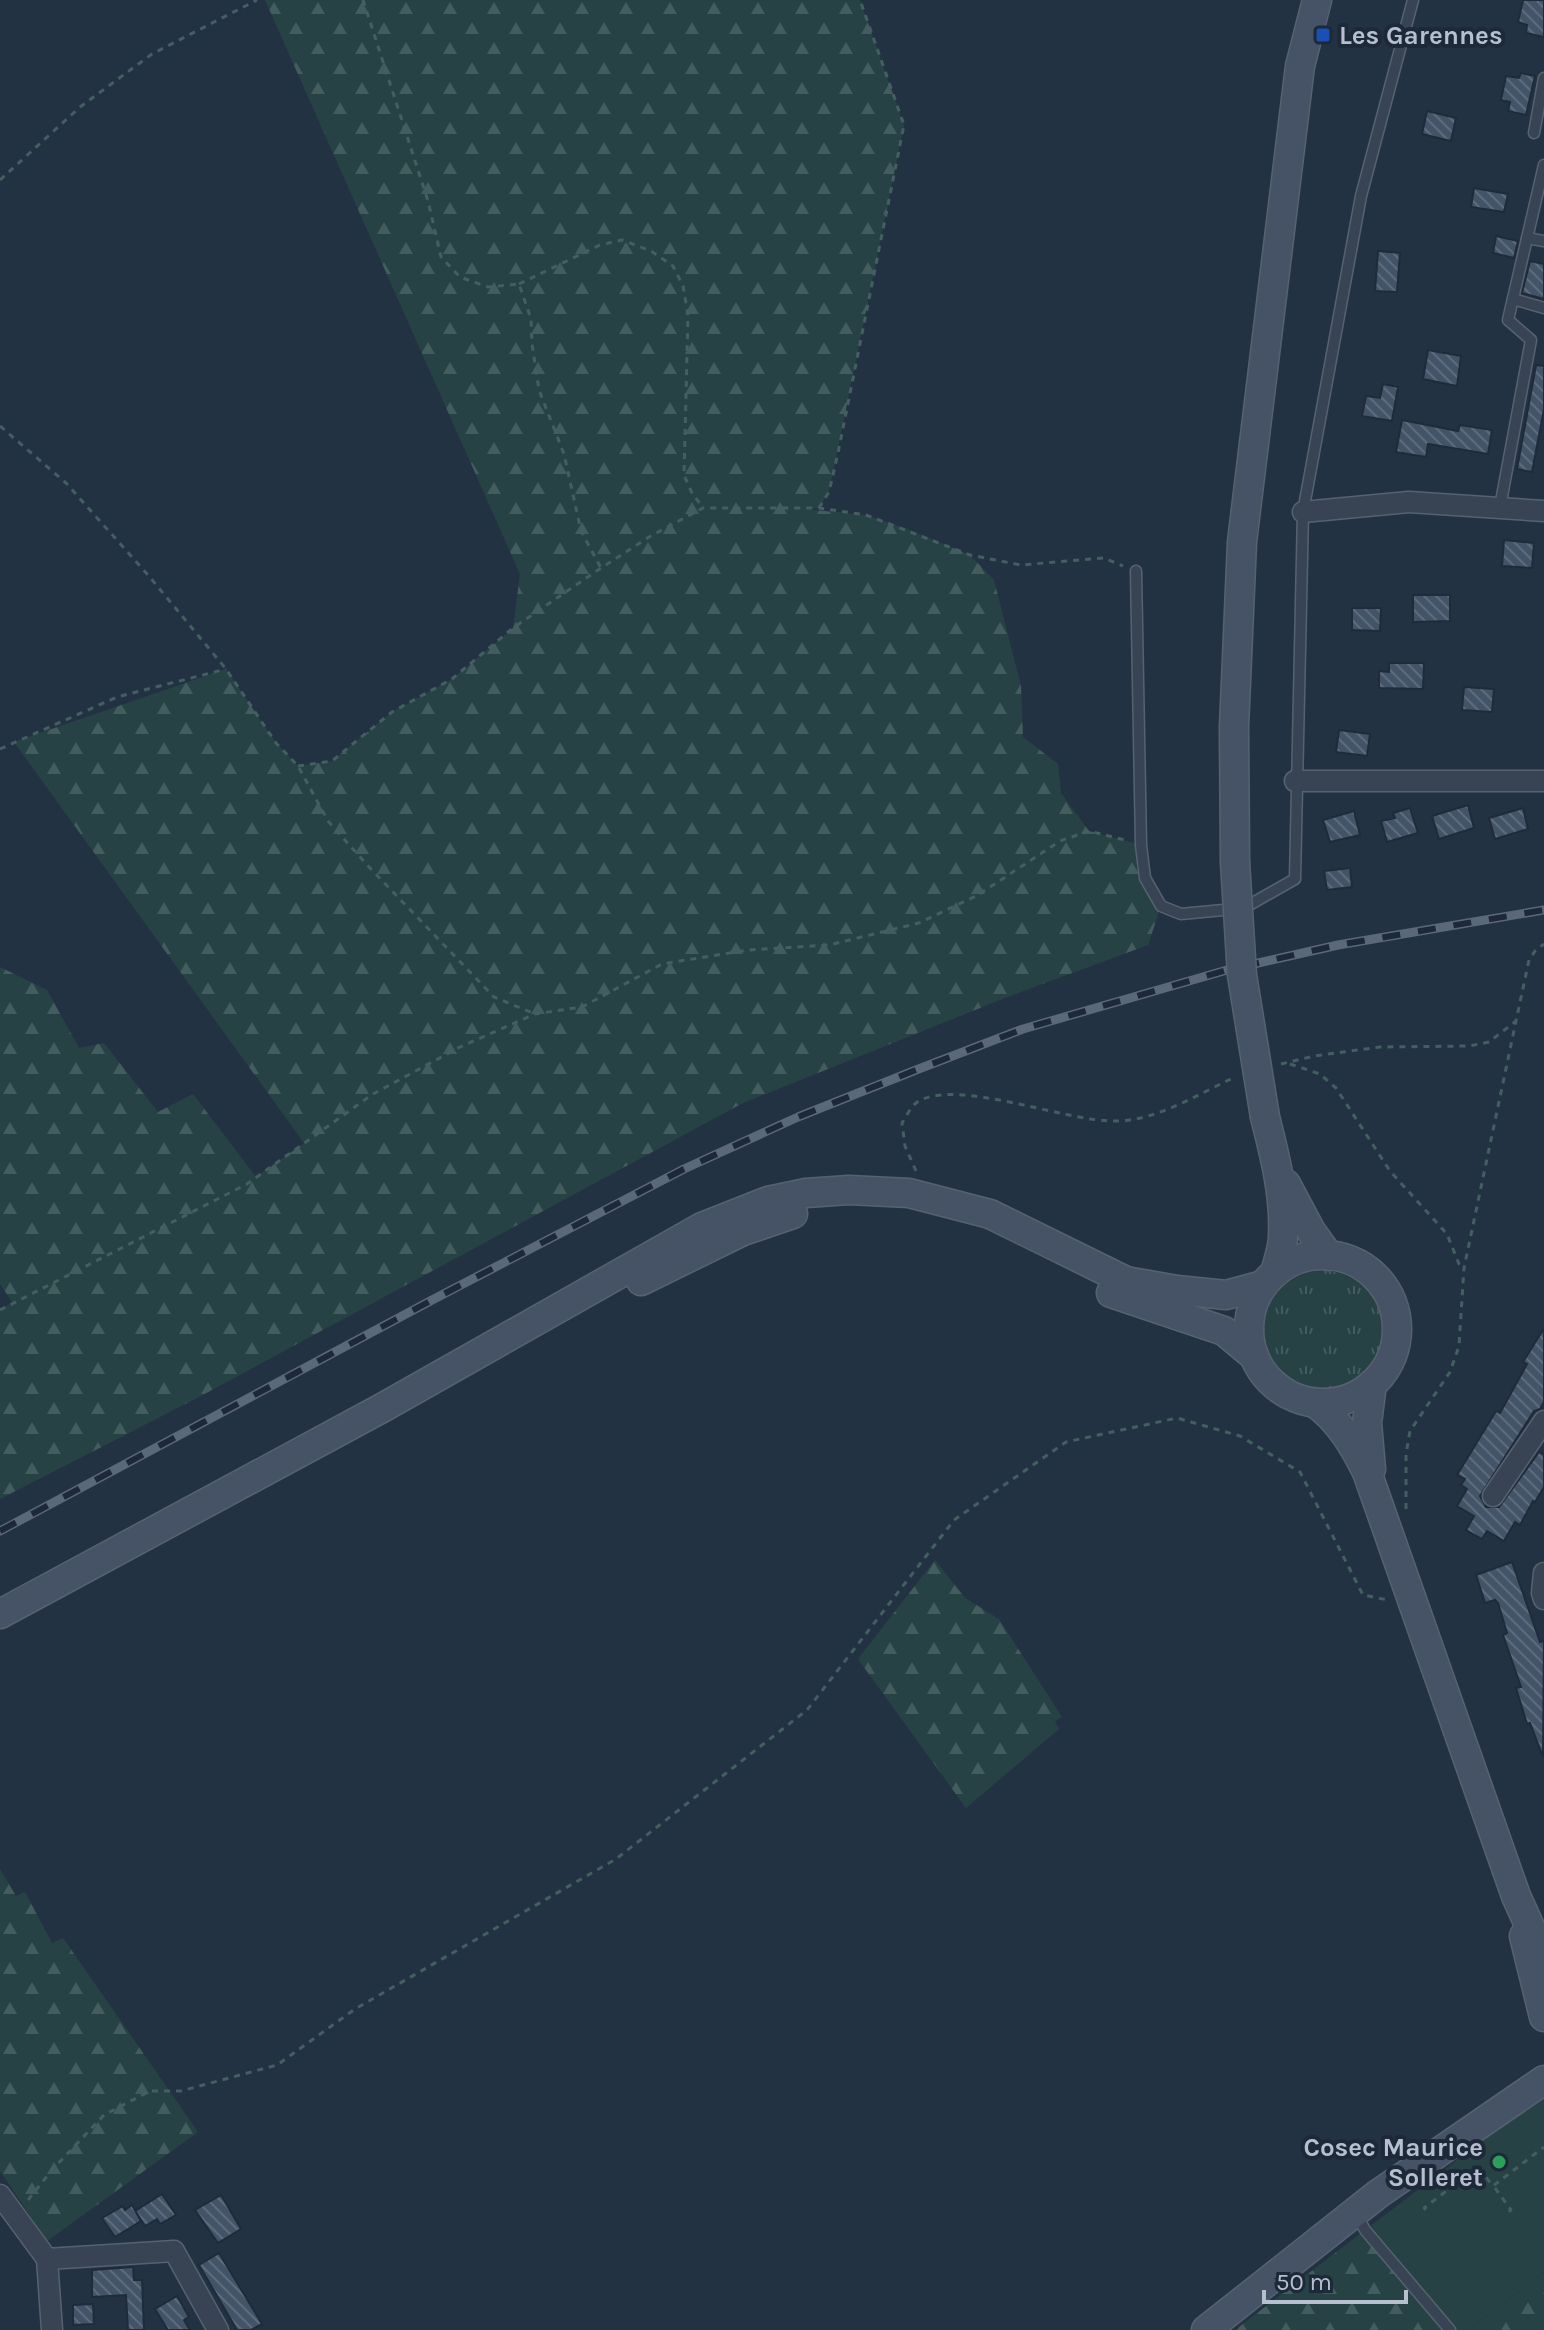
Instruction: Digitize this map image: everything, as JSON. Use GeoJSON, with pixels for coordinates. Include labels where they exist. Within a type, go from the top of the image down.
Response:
{"type":"FeatureCollection","features":[{"type":"Feature","properties":{"kind":"main road"},"geometry":{"type":"LineString","coordinates":[[1299,0],[1300,66]]}},
{"type":"Feature","properties":{"kind":"main road"},"geometry":{"type":"LineString","coordinates":[[0,1614],[382,1408],[702,1227],[744,1209],[806,1193],[892,1190],[952,1202],[1001,1219],[1103,1272],[1144,1285],[1226,1295],[1269,1279],[1300,1259],[1329,1256],[1348,1260],[1371,1273],[1384,1288],[1393,1306],[1397,1332],[1385,1369],[1372,1384],[1345,1400],[1315,1403],[1299,1400],[1275,1386],[1261,1370],[1249,1336],[1254,1303],[1269,1279],[1283,1239],[1277,1165],[1265,1117],[1242,975],[1235,862],[1234,711],[1242,542],[1300,66],[1317,0]]}},
{"type":"Feature","properties":{"kind":"main road"},"geometry":{"type":"LineString","coordinates":[[1277,1165],[1311,1231],[1329,1256]]}},
{"type":"Feature","properties":{"kind":"main road"},"geometry":{"type":"LineString","coordinates":[[382,1408],[743,1231],[798,1212],[839,1205],[902,1207],[963,1221],[1018,1244],[1114,1294],[1224,1331],[1254,1356]]}},
{"type":"Feature","properties":{"kind":"main road"},"geometry":{"type":"LineString","coordinates":[[1372,1384],[1367,1423],[1368,1449],[1377,1497]]}},
{"type":"Feature","properties":{"kind":"main road"},"geometry":{"type":"LineString","coordinates":[[1315,1403],[1330,1414],[1343,1430],[1362,1461],[1377,1497],[1516,1896],[1544,1958]]}},
{"type":"Feature","properties":{"kind":"main road"},"geometry":{"type":"LineString","coordinates":[[1516,1896],[1544,2017]]}},
{"type":"Feature","properties":{"kind":"main road"},"geometry":{"type":"LineString","coordinates":[[1206,2330],[1366,2203],[1445,2134],[1544,2059]]}},
{"type":"Feature","properties":{"kind":"main road"},"geometry":{"type":"LineString","coordinates":[[1366,2203],[1544,2080]]}},
{"type":"Feature","properties":{"kind":"street"},"geometry":{"type":"LineString","coordinates":[[1303,512],[1409,502],[1544,511]]}},
{"type":"Feature","properties":{"kind":"street"},"geometry":{"type":"LineString","coordinates":[[1295,781],[1544,781]]}},
{"type":"Feature","properties":{"kind":"street"},"geometry":{"type":"LineString","coordinates":[[1493,1496],[1542,1429]]}},
{"type":"Feature","properties":{"kind":"street"},"geometry":{"type":"LineString","coordinates":[[1544,1573],[1544,1599]]}},
{"type":"Feature","properties":{"kind":"street"},"geometry":{"type":"LineString","coordinates":[[0,2195],[47,2259],[52,2330]]}},
{"type":"Feature","properties":{"kind":"street"},"geometry":{"type":"LineString","coordinates":[[47,2259],[174,2251],[218,2330]]}},
{"type":"Feature","properties":{"kind":"lane"},"geometry":{"type":"LineString","coordinates":[[1136,571],[1141,845],[1145,878],[1161,906],[1181,914],[1244,908],[1295,879],[1303,512],[1361,196],[1413,0]]}},
{"type":"Feature","properties":{"kind":"lane"},"geometry":{"type":"LineString","coordinates":[[1534,133],[1544,78]]}},
{"type":"Feature","properties":{"kind":"lane"},"geometry":{"type":"LineString","coordinates":[[1500,507],[1531,340],[1508,320],[1544,165]]}},
{"type":"Feature","properties":{"kind":"lane"},"geometry":{"type":"LineString","coordinates":[[1527,238],[1544,241]]}},
{"type":"Feature","properties":{"kind":"lane"},"geometry":{"type":"LineString","coordinates":[[1513,299],[1544,308]]}},
{"type":"Feature","properties":{"kind":"lane"},"geometry":{"type":"LineString","coordinates":[[1366,2203],[1365,2230],[1450,2330]]}},
{"type":"Feature","properties":{"kind":"path"},"geometry":{"type":"LineString","coordinates":[[0,180],[80,107],[152,54],[257,0]]}},
{"type":"Feature","properties":{"kind":"path"},"geometry":{"type":"LineString","coordinates":[[363,0],[428,201],[441,257],[460,277],[488,287],[519,284],[600,245],[622,240],[651,251],[673,266],[683,286],[688,315],[684,475],[703,508]]}},
{"type":"Feature","properties":{"kind":"path"},"geometry":{"type":"LineString","coordinates":[[819,508],[829,492],[838,453],[904,125],[860,0]]}},
{"type":"Feature","properties":{"kind":"path"},"geometry":{"type":"LineString","coordinates":[[519,284],[531,319],[539,390],[564,454],[581,531],[601,568]]}},
{"type":"Feature","properties":{"kind":"path"},"geometry":{"type":"LineString","coordinates":[[0,426],[66,483],[148,575],[226,669],[276,743],[298,766],[328,821],[368,866],[494,997],[535,1014]]}},
{"type":"Feature","properties":{"kind":"path"},"geometry":{"type":"LineString","coordinates":[[298,766],[332,761],[392,712],[452,679],[513,628],[649,537],[703,508],[819,508],[866,515],[983,558],[1021,565],[1104,558],[1136,571]]}},
{"type":"Feature","properties":{"kind":"path"},"geometry":{"type":"LineString","coordinates":[[0,749],[117,697],[226,669]]}},
{"type":"Feature","properties":{"kind":"path"},"geometry":{"type":"LineString","coordinates":[[0,1310],[247,1184],[373,1094],[460,1047],[535,1014],[582,1007],[662,964],[748,950],[829,945],[919,923],[978,895],[1060,841],[1089,831],[1141,845]]}},
{"type":"Feature","properties":{"kind":"path"},"geometry":{"type":"LineString","coordinates":[[1406,1518],[1406,1454],[1410,1431],[1450,1372],[1459,1346],[1464,1268],[1516,1021],[1529,960],[1544,944]]}},
{"type":"Feature","properties":{"kind":"path"},"geometry":{"type":"LineString","coordinates":[[1274,1066],[1314,1056],[1380,1047],[1469,1046],[1489,1042],[1516,1021]]}},
{"type":"Feature","properties":{"kind":"path"},"geometry":{"type":"LineString","coordinates":[[1287,1063],[1320,1074],[1336,1088],[1390,1171],[1447,1234],[1459,1264],[1464,1268]]}},
{"type":"Feature","properties":{"kind":"path"},"geometry":{"type":"LineString","coordinates":[[915,1170],[905,1146],[902,1123],[914,1104],[934,1095],[960,1092],[1029,1108],[1114,1122],[1147,1117],[1237,1076]]}},
{"type":"Feature","properties":{"kind":"path"},"geometry":{"type":"LineString","coordinates":[[16,2216],[52,2170],[104,2115],[150,2091],[181,2091],[277,2065],[355,2009],[616,1859],[807,1710],[954,1520],[1066,1442],[1177,1418],[1240,1436],[1300,1472],[1363,1595],[1416,1605]]}},
{"type":"Feature","properties":{"kind":"path"},"geometry":{"type":"LineString","coordinates":[[1493,2186],[1544,2147]]}},
{"type":"Feature","properties":{"kind":"path"},"geometry":{"type":"LineString","coordinates":[[1426,2210],[1424,2208],[1478,2167],[1511,2210],[1507,2213]]}},
{"type":"Feature","properties":{"kind":"green space"},"geometry":{"type":"Polygon","coordinates":[[[265,0],[860,0],[904,125],[829,492],[819,508],[804,509],[866,515],[910,530],[970,555],[994,580],[1021,686],[1023,737],[1058,764],[1061,793],[1089,831],[1141,845],[1145,878],[1161,906],[1148,945],[1015,994],[743,1103],[199,1397],[0,1499],[0,1310],[12,1302],[0,1284],[0,967],[47,990],[79,1048],[104,1043],[158,1112],[193,1094],[256,1177],[304,1143],[14,742],[226,669],[276,743],[298,766],[332,761],[392,712],[452,679],[513,628],[520,574],[265,0]]]}},
{"type":"Feature","properties":{"kind":"green space"},"geometry":{"type":"Polygon","coordinates":[[[1323,1271],[1346,1276],[1365,1288],[1377,1307],[1382,1330],[1377,1353],[1365,1372],[1346,1384],[1323,1389],[1300,1384],[1281,1372],[1269,1353],[1264,1330],[1269,1307],[1281,1288],[1300,1276],[1323,1271]]]}},
{"type":"Feature","properties":{"kind":"green space"},"geometry":{"type":"Polygon","coordinates":[[[935,1560],[965,1598],[999,1619],[1062,1717],[1055,1721],[1059,1729],[966,1808],[858,1659],[935,1560]]]}},
{"type":"Feature","properties":{"kind":"green space"},"geometry":{"type":"Polygon","coordinates":[[[0,1869],[16,1896],[25,1892],[52,1943],[63,1938],[198,2132],[47,2241],[0,2171],[0,1869]]]}},
{"type":"Feature","properties":{"kind":"green space","name":"Cosec Maurice Solleret"},"geometry":{"type":"Polygon","coordinates":[[[1544,2094],[1544,2272],[1468,2330],[1450,2330],[1365,2230],[1544,2094]]]}},
{"type":"Feature","properties":{"kind":"green space"},"geometry":{"type":"Polygon","coordinates":[[[1365,2230],[1450,2330],[1235,2330],[1365,2230]]]}},
{"type":"Feature","properties":{"kind":"green space"},"geometry":{"type":"Polygon","coordinates":[[[1544,2272],[1544,2330],[1468,2330],[1544,2272]]]}},
{"type":"Feature","properties":{"kind":"building"},"geometry":{"type":"Polygon","coordinates":[[[1523,0],[1544,0],[1544,37],[1526,33],[1527,25],[1518,22],[1523,0]]]}},
{"type":"Feature","properties":{"kind":"building"},"geometry":{"type":"Polygon","coordinates":[[[1521,73],[1535,76],[1526,115],[1508,111],[1510,102],[1501,100],[1506,76],[1519,78],[1521,73]]]}},
{"type":"Feature","properties":{"kind":"building"},"geometry":{"type":"Polygon","coordinates":[[[1427,111],[1456,118],[1451,141],[1422,134],[1427,111]]]}},
{"type":"Feature","properties":{"kind":"building"},"geometry":{"type":"Polygon","coordinates":[[[1474,188],[1508,194],[1504,212],[1471,207],[1474,188]]]}},
{"type":"Feature","properties":{"kind":"building"},"geometry":{"type":"Polygon","coordinates":[[[1496,236],[1518,241],[1514,258],[1493,253],[1496,236]]]}},
{"type":"Feature","properties":{"kind":"building"},"geometry":{"type":"Polygon","coordinates":[[[1378,251],[1400,253],[1397,292],[1375,291],[1378,251]]]}},
{"type":"Feature","properties":{"kind":"building"},"geometry":{"type":"Polygon","coordinates":[[[1530,261],[1544,264],[1544,299],[1522,293],[1530,261]]]}},
{"type":"Feature","properties":{"kind":"building"},"geometry":{"type":"Polygon","coordinates":[[[1428,350],[1461,356],[1457,386],[1423,379],[1428,350]]]}},
{"type":"Feature","properties":{"kind":"building"},"geometry":{"type":"Polygon","coordinates":[[[1536,365],[1544,366],[1544,409],[1532,472],[1517,469],[1536,365]]]}},
{"type":"Feature","properties":{"kind":"building"},"geometry":{"type":"Polygon","coordinates":[[[1383,384],[1398,387],[1392,421],[1362,416],[1366,396],[1380,398],[1383,384]]]}},
{"type":"Feature","properties":{"kind":"building"},"geometry":{"type":"Polygon","coordinates":[[[1402,420],[1458,431],[1460,425],[1492,430],[1488,454],[1428,444],[1426,457],[1396,452],[1402,420]]]}},
{"type":"Feature","properties":{"kind":"building"},"geometry":{"type":"Polygon","coordinates":[[[1504,540],[1534,543],[1532,568],[1502,566],[1504,540]]]}},
{"type":"Feature","properties":{"kind":"building"},"geometry":{"type":"Polygon","coordinates":[[[1413,595],[1450,595],[1450,621],[1413,622],[1413,595]]]}},
{"type":"Feature","properties":{"kind":"building"},"geometry":{"type":"Polygon","coordinates":[[[1352,608],[1381,608],[1380,631],[1352,630],[1352,608]]]}},
{"type":"Feature","properties":{"kind":"building"},"geometry":{"type":"Polygon","coordinates":[[[1389,663],[1424,663],[1423,689],[1379,688],[1379,671],[1389,672],[1389,663]]]}},
{"type":"Feature","properties":{"kind":"building"},"geometry":{"type":"Polygon","coordinates":[[[1464,687],[1494,689],[1492,712],[1462,710],[1464,687]]]}},
{"type":"Feature","properties":{"kind":"building"},"geometry":{"type":"Polygon","coordinates":[[[1339,730],[1370,734],[1367,756],[1336,752],[1339,730]]]}},
{"type":"Feature","properties":{"kind":"building"},"geometry":{"type":"Polygon","coordinates":[[[1468,805],[1474,828],[1439,839],[1432,816],[1468,805]]]}},
{"type":"Feature","properties":{"kind":"building"},"geometry":{"type":"Polygon","coordinates":[[[1410,808],[1418,833],[1387,842],[1381,821],[1395,818],[1393,813],[1410,808]]]}},
{"type":"Feature","properties":{"kind":"building"},"geometry":{"type":"Polygon","coordinates":[[[1523,808],[1528,829],[1495,839],[1489,818],[1523,808]]]}},
{"type":"Feature","properties":{"kind":"building"},"geometry":{"type":"Polygon","coordinates":[[[1354,811],[1360,835],[1330,842],[1323,820],[1354,811]]]}},
{"type":"Feature","properties":{"kind":"building"},"geometry":{"type":"Polygon","coordinates":[[[1350,868],[1352,887],[1327,890],[1324,871],[1350,868]]]}},
{"type":"Feature","properties":{"kind":"building"},"geometry":{"type":"Polygon","coordinates":[[[1544,1328],[1544,1402],[1540,1409],[1534,1411],[1480,1496],[1486,1507],[1499,1507],[1539,1452],[1544,1455],[1544,1487],[1520,1525],[1515,1522],[1504,1541],[1487,1531],[1482,1539],[1466,1530],[1474,1516],[1457,1506],[1467,1489],[1461,1485],[1465,1479],[1457,1475],[1496,1411],[1500,1413],[1527,1364],[1523,1362],[1544,1328]]]}},
{"type":"Feature","properties":{"kind":"building"},"geometry":{"type":"Polygon","coordinates":[[[1512,1562],[1540,1642],[1544,1641],[1543,1757],[1530,1723],[1527,1724],[1516,1688],[1521,1687],[1503,1635],[1507,1633],[1498,1603],[1495,1600],[1485,1603],[1476,1575],[1512,1562]]]}},
{"type":"Feature","properties":{"kind":"building"},"geometry":{"type":"Polygon","coordinates":[[[162,2194],[176,2215],[160,2224],[157,2219],[145,2226],[135,2211],[162,2194]]]}},
{"type":"Feature","properties":{"kind":"building"},"geometry":{"type":"Polygon","coordinates":[[[221,2195],[241,2229],[218,2243],[195,2210],[221,2195]]]}},
{"type":"Feature","properties":{"kind":"building"},"geometry":{"type":"Polygon","coordinates":[[[132,2205],[141,2221],[115,2237],[102,2218],[123,2206],[125,2210],[132,2205]]]}},
{"type":"Feature","properties":{"kind":"building"},"geometry":{"type":"Polygon","coordinates":[[[219,2253],[262,2324],[251,2330],[237,2330],[199,2265],[219,2253]]]}},
{"type":"Feature","properties":{"kind":"building"},"geometry":{"type":"Polygon","coordinates":[[[133,2267],[134,2280],[142,2280],[144,2330],[128,2330],[126,2295],[92,2297],[92,2270],[133,2267]]]}},
{"type":"Feature","properties":{"kind":"building"},"geometry":{"type":"Polygon","coordinates":[[[177,2296],[189,2317],[184,2320],[190,2330],[168,2330],[155,2309],[177,2296]]]}},
{"type":"Feature","properties":{"kind":"building"},"geometry":{"type":"Polygon","coordinates":[[[93,2304],[94,2324],[73,2325],[73,2305],[93,2304]]]}},
{"type":"Feature","properties":{"kind":"railway"},"geometry":{"type":"LineString","coordinates":[[0,1531],[684,1169],[798,1117],[1023,1029],[1227,970],[1338,945],[1544,910]]}},
{"type":"Feature","properties":{"kind":"place","name":"Les Garennes"},"geometry":{"type":"Point","coordinates":[1323,35]}},
{"type":"Feature","properties":{"kind":"place","name":"Cosec Maurice Solleret"},"geometry":{"type":"Point","coordinates":[1499,2162]}}]}
